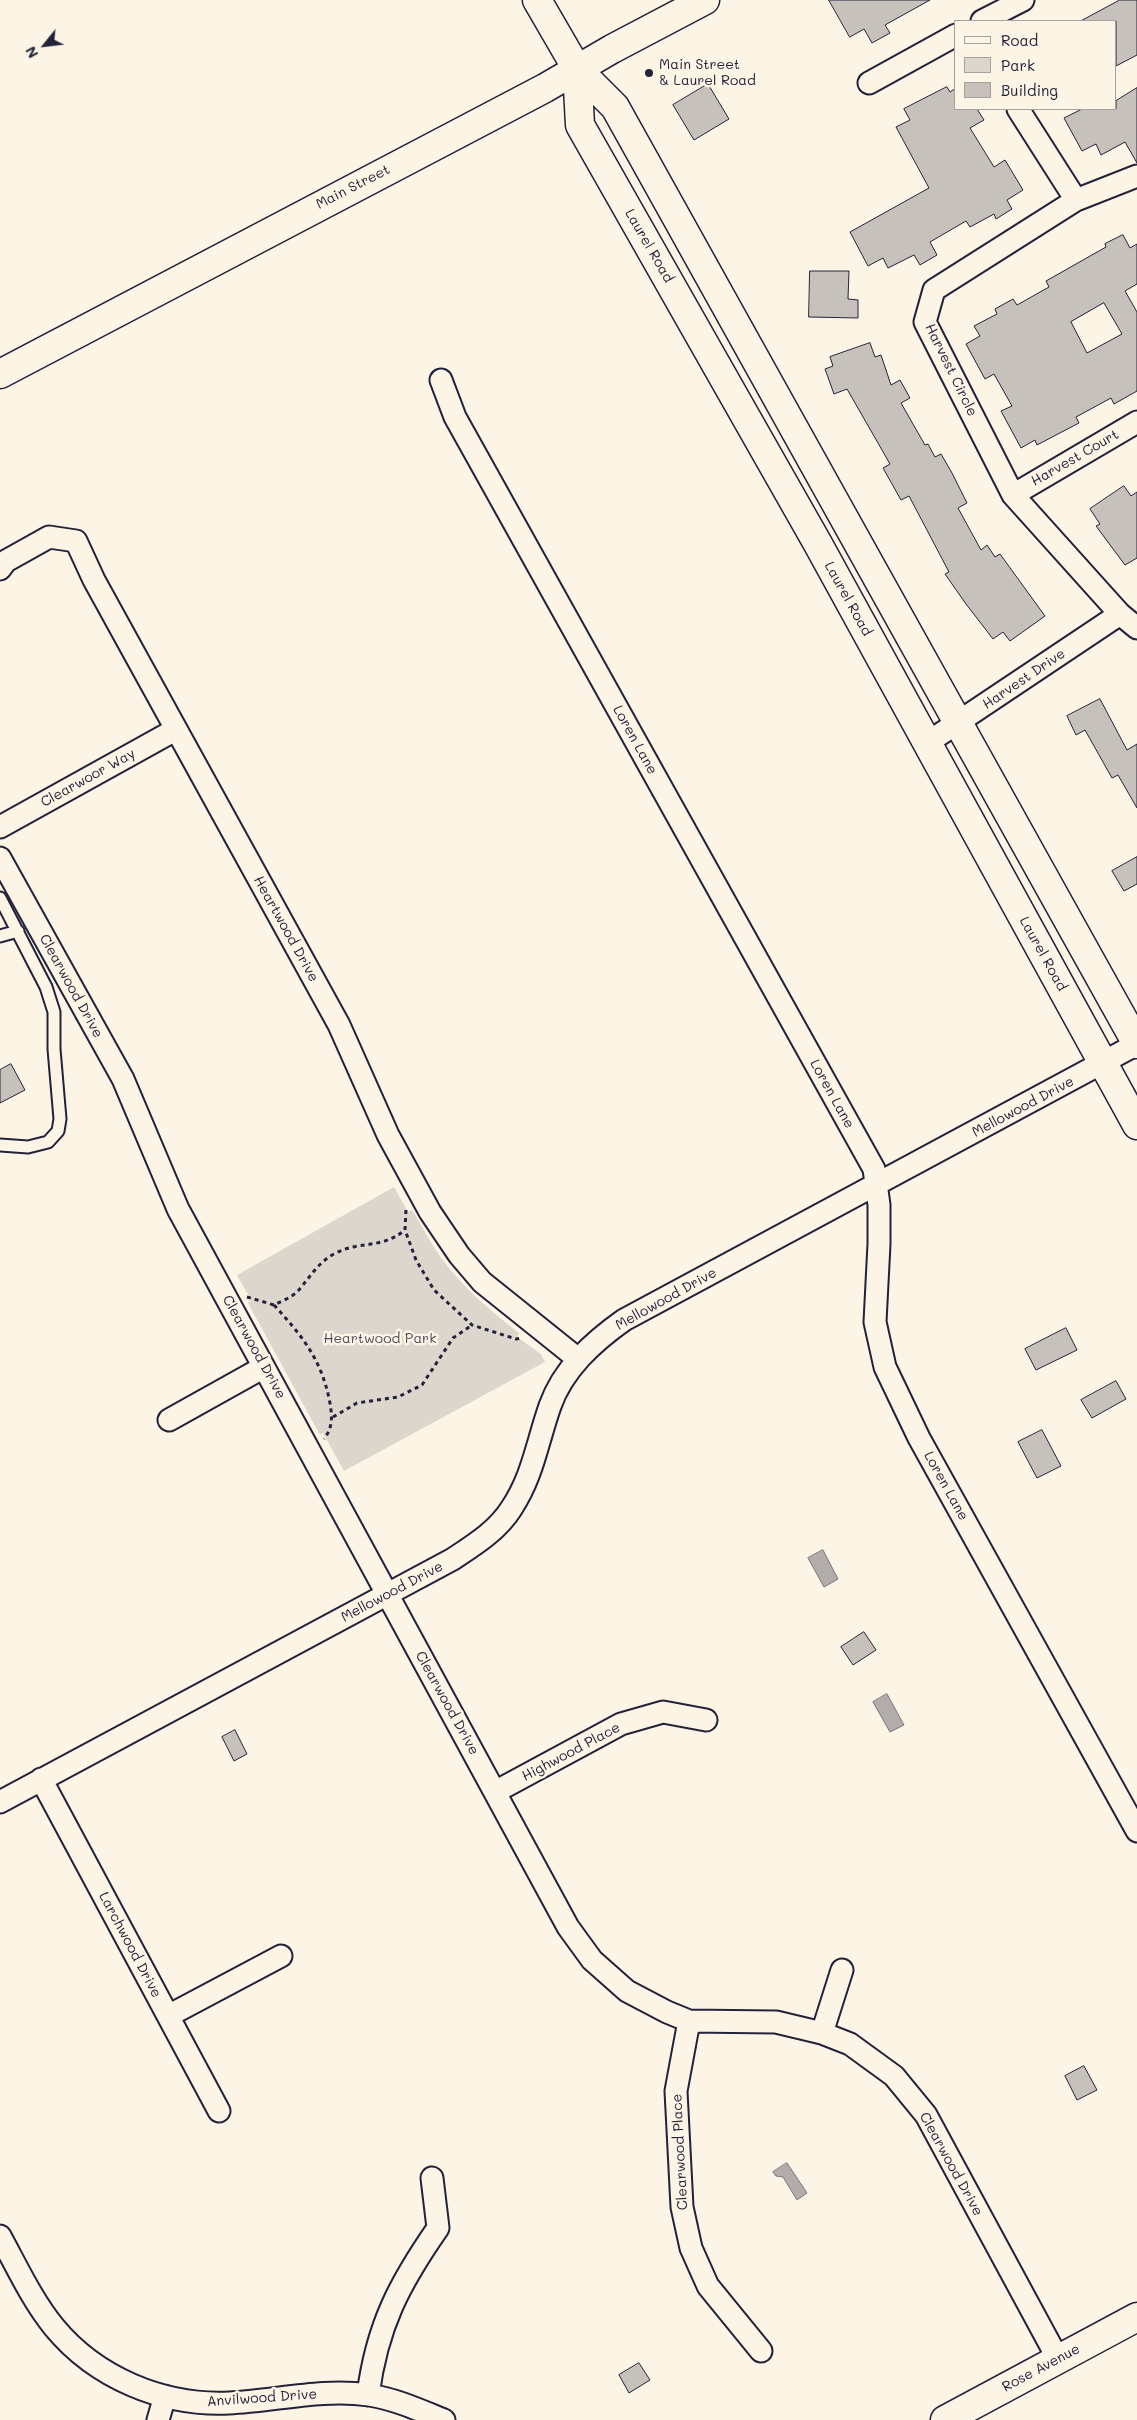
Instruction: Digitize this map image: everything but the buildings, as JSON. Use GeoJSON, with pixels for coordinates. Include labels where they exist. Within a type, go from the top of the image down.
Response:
{"type":"FeatureCollection","features":[{"type":"Feature","properties":{"kind":"main road","name":"Laurel Road"},"geometry":{"type":"LineString","coordinates":[[537,0],[577,69],[615,107],[1137,1044]]}},
{"type":"Feature","properties":{"kind":"main road","name":"Main Street"},"geometry":{"type":"LineString","coordinates":[[0,374],[706,0]]}},
{"type":"Feature","properties":{"kind":"main road","name":"Laurel Road"},"geometry":{"type":"LineString","coordinates":[[577,69],[580,125],[813,536],[1137,1124]]}},
{"type":"Feature","properties":{"kind":"main road","name":"Rose Avenue"},"geometry":{"type":"LineString","coordinates":[[944,2420],[1137,2317]]}},
{"type":"Feature","properties":{"kind":"street"},"geometry":{"type":"LineString","coordinates":[[984,20],[1023,0]]}},
{"type":"Feature","properties":{"kind":"street"},"geometry":{"type":"LineString","coordinates":[[870,83],[954,36]]}},
{"type":"Feature","properties":{"kind":"street"},"geometry":{"type":"LineString","coordinates":[[1019,110],[1076,200]]}},
{"type":"Feature","properties":{"kind":"street","name":"Harvest Circle"},"geometry":{"type":"LineString","coordinates":[[1137,176],[1076,200],[934,290],[925,322],[1014,494],[1120,614],[1137,628]]}},
{"type":"Feature","properties":{"kind":"street","name":"Loren Lane"},"geometry":{"type":"LineString","coordinates":[[441,380],[460,426],[874,1169],[877,1186],[879,1244],[875,1322],[885,1367],[919,1438],[1137,1831]]}},
{"type":"Feature","properties":{"kind":"street","name":"Harvest Court"},"geometry":{"type":"LineString","coordinates":[[1014,494],[1137,422]]}},
{"type":"Feature","properties":{"kind":"street","name":"Heartwood Drive"},"geometry":{"type":"LineString","coordinates":[[0,568],[6,561],[49,537],[76,541],[94,580],[175,730],[339,1025],[388,1135],[430,1212],[459,1255],[482,1282],[578,1359]]}},
{"type":"Feature","properties":{"kind":"street","name":"Harvest Drive"},"geometry":{"type":"LineString","coordinates":[[927,743],[1120,614]]}},
{"type":"Feature","properties":{"kind":"street","name":"Clearwoor Way"},"geometry":{"type":"LineString","coordinates":[[0,827],[175,730]]}},
{"type":"Feature","properties":{"kind":"street","name":"Clearwood Drive"},"geometry":{"type":"LineString","coordinates":[[0,858],[123,1079],[178,1208],[568,1927],[592,1960],[627,1991],[689,2021],[776,2022],[822,2034],[850,2044],[894,2076],[926,2115],[1058,2359]]}},
{"type":"Feature","properties":{"kind":"street","name":"Mellowood Drive"},"geometry":{"type":"LineString","coordinates":[[0,1802],[453,1559],[485,1538],[510,1511],[532,1471],[550,1404],[562,1380],[578,1359],[605,1334],[624,1320],[877,1186],[1137,1044]]}},
{"type":"Feature","properties":{"kind":"street"},"geometry":{"type":"LineString","coordinates":[[168,1420],[264,1367]]}},
{"type":"Feature","properties":{"kind":"street","name":"Highwood Place"},"geometry":{"type":"LineString","coordinates":[[495,1792],[621,1724],[664,1712],[706,1720]]}},
{"type":"Feature","properties":{"kind":"street","name":"Larchwood Drive"},"geometry":{"type":"LineString","coordinates":[[41,1780],[219,2111]]}},
{"type":"Feature","properties":{"kind":"street"},"geometry":{"type":"LineString","coordinates":[[168,2016],[281,1956]]}},
{"type":"Feature","properties":{"kind":"street"},"geometry":{"type":"LineString","coordinates":[[822,2034],[842,1970]]}},
{"type":"Feature","properties":{"kind":"street","name":"Clearwood Place"},"geometry":{"type":"LineString","coordinates":[[689,2021],[676,2091],[682,2207],[691,2248],[708,2286],[761,2351]]}},
{"type":"Feature","properties":{"kind":"street"},"geometry":{"type":"LineString","coordinates":[[368,2395],[381,2330],[396,2295],[412,2266],[438,2228],[432,2178]]}},
{"type":"Feature","properties":{"kind":"street","name":"Anvilwood Drive"},"geometry":{"type":"LineString","coordinates":[[0,2236],[33,2297],[54,2328],[80,2354],[108,2374],[138,2389],[200,2402],[228,2403],[330,2393],[368,2395],[400,2402],[444,2420]]}},
{"type":"Feature","properties":{"kind":"street"},"geometry":{"type":"LineString","coordinates":[[158,2420],[165,2396]]}},
{"type":"Feature","properties":{"kind":"lane"},"geometry":{"type":"LineString","coordinates":[[0,898],[46,987],[54,1012],[54,1049],[60,1119],[58,1131],[48,1142],[28,1146],[0,1145]]}},
{"type":"Feature","properties":{"kind":"lane"},"geometry":{"type":"LineString","coordinates":[[0,936],[18,931]]}},
{"type":"Feature","properties":{"kind":"path"},"geometry":{"type":"LineString","coordinates":[[408,1208],[406,1210],[405,1230],[416,1260],[434,1290],[472,1324],[516,1339],[522,1338]]}},
{"type":"Feature","properties":{"kind":"path"},"geometry":{"type":"LineString","coordinates":[[274,1304],[296,1293],[320,1263],[336,1253],[352,1247],[384,1243],[405,1230]]}},
{"type":"Feature","properties":{"kind":"path"},"geometry":{"type":"LineString","coordinates":[[246,1296],[274,1304],[306,1342],[321,1368],[333,1417],[329,1432],[324,1439]]}},
{"type":"Feature","properties":{"kind":"path"},"geometry":{"type":"LineString","coordinates":[[333,1417],[357,1404],[398,1397],[422,1385],[453,1338],[472,1324]]}},
{"type":"Feature","properties":{"kind":"green space","name":"Heartwood Park"},"geometry":{"type":"Polygon","coordinates":[[[394,1187],[408,1212],[412,1210],[450,1270],[478,1299],[519,1333],[517,1337],[541,1354],[545,1362],[344,1471],[323,1433],[320,1435],[248,1303],[251,1300],[237,1275],[394,1187]]]}},
{"type":"Feature","properties":{"kind":"shaded area"},"geometry":{"type":"Polygon","coordinates":[[[823,1550],[838,1579],[824,1587],[808,1558],[823,1550]]]}},
{"type":"Feature","properties":{"kind":"shaded area"},"geometry":{"type":"Polygon","coordinates":[[[887,1694],[904,1725],[890,1732],[873,1702],[887,1694]]]}},
{"type":"Feature","properties":{"kind":"shaded area"},"geometry":{"type":"Polygon","coordinates":[[[787,2163],[807,2193],[797,2200],[783,2177],[776,2176],[773,2172],[787,2163]]]}},
{"type":"Feature","properties":{"kind":"place","name":"Main Street & Laurel Road"},"geometry":{"type":"Point","coordinates":[649,73]}}]}
